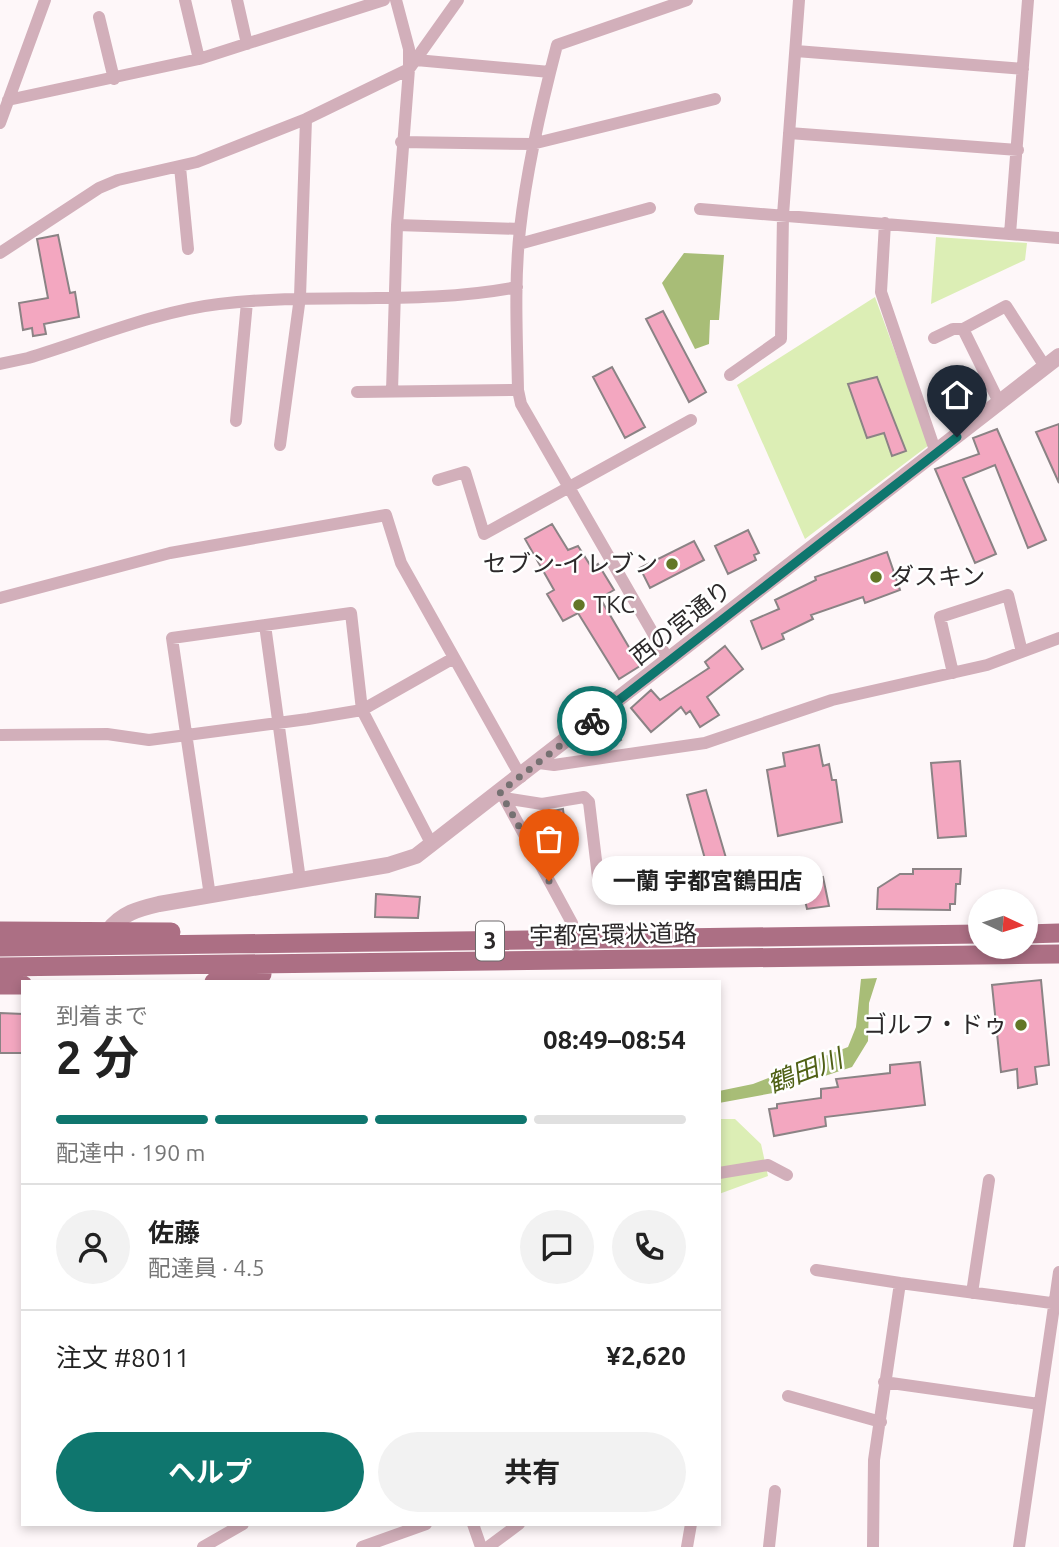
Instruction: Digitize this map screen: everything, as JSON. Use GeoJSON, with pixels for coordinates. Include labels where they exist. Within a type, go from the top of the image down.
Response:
{"type":"FeatureCollection","features":[{"type":"Feature","properties":{"kind":"main road","name":"3"},"geometry":{"type":"LineString","coordinates":[[0,931],[108,930],[254,935],[332,943]]}},
{"type":"Feature","properties":{"kind":"main road"},"geometry":{"type":"LineString","coordinates":[[1038,934],[1059,933]]}},
{"type":"Feature","properties":{"kind":"main road","name":"宇都宮環状道路"},"geometry":{"type":"LineString","coordinates":[[0,947],[968,934]]}},
{"type":"Feature","properties":{"kind":"main road","name":"宇都宮環状道路"},"geometry":{"type":"LineString","coordinates":[[0,967],[1059,954]]}},
{"type":"Feature","properties":{"kind":"main road","name":"3"},"geometry":{"type":"LineString","coordinates":[[226,980],[329,963]]}},
{"type":"Feature","properties":{"kind":"main road"},"geometry":{"type":"LineString","coordinates":[[0,985],[21,985]]}},
{"type":"Feature","properties":{"kind":"street"},"geometry":{"type":"LineString","coordinates":[[0,123],[44,0]]}},
{"type":"Feature","properties":{"kind":"street"},"geometry":{"type":"LineString","coordinates":[[185,0],[199,59]]}},
{"type":"Feature","properties":{"kind":"street"},"geometry":{"type":"LineString","coordinates":[[237,0],[247,44]]}},
{"type":"Feature","properties":{"kind":"street"},"geometry":{"type":"LineString","coordinates":[[8,100],[199,59],[384,0]]}},
{"type":"Feature","properties":{"kind":"street"},"geometry":{"type":"LineString","coordinates":[[392,391],[401,142],[413,65],[396,0]]}},
{"type":"Feature","properties":{"kind":"street"},"geometry":{"type":"LineString","coordinates":[[0,253],[99,188],[118,180],[180,167],[306,119],[413,65],[458,0]]}},
{"type":"Feature","properties":{"kind":"street"},"geometry":{"type":"LineString","coordinates":[[670,661],[528,417],[517,390],[517,287],[520,229],[532,145],[556,45],[687,0]]}},
{"type":"Feature","properties":{"kind":"street"},"geometry":{"type":"LineString","coordinates":[[730,375],[781,339],[783,215],[799,0]]}},
{"type":"Feature","properties":{"kind":"street"},"geometry":{"type":"LineString","coordinates":[[1010,234],[1028,0]]}},
{"type":"Feature","properties":{"kind":"street"},"geometry":{"type":"LineString","coordinates":[[99,17],[114,79]]}},
{"type":"Feature","properties":{"kind":"street"},"geometry":{"type":"LineString","coordinates":[[796,51],[1023,69]]}},
{"type":"Feature","properties":{"kind":"street"},"geometry":{"type":"LineString","coordinates":[[413,65],[550,72]]}},
{"type":"Feature","properties":{"kind":"street"},"geometry":{"type":"LineString","coordinates":[[401,142],[532,145],[715,99]]}},
{"type":"Feature","properties":{"kind":"street"},"geometry":{"type":"LineString","coordinates":[[280,445],[299,297],[306,119]]}},
{"type":"Feature","properties":{"kind":"street"},"geometry":{"type":"LineString","coordinates":[[789,133],[1018,150]]}},
{"type":"Feature","properties":{"kind":"street"},"geometry":{"type":"LineString","coordinates":[[180,167],[188,249]]}},
{"type":"Feature","properties":{"kind":"street"},"geometry":{"type":"LineString","coordinates":[[519,244],[650,208]]}},
{"type":"Feature","properties":{"kind":"street"},"geometry":{"type":"LineString","coordinates":[[700,209],[1059,238]]}},
{"type":"Feature","properties":{"kind":"street"},"geometry":{"type":"LineString","coordinates":[[885,223],[881,292],[936,453]]}},
{"type":"Feature","properties":{"kind":"street"},"geometry":{"type":"LineString","coordinates":[[397,225],[520,229]]}},
{"type":"Feature","properties":{"kind":"street"},"geometry":{"type":"LineString","coordinates":[[0,364],[201,307],[299,297],[468,297],[517,287]]}},
{"type":"Feature","properties":{"kind":"street"},"geometry":{"type":"LineString","coordinates":[[236,421],[247,302]]}},
{"type":"Feature","properties":{"kind":"street"},"geometry":{"type":"LineString","coordinates":[[934,338],[953,329],[963,329],[1006,306],[1055,360]]}},
{"type":"Feature","properties":{"kind":"street"},"geometry":{"type":"LineString","coordinates":[[963,329],[1000,404]]}},
{"type":"Feature","properties":{"kind":"street","name":"西の宮通り"},"geometry":{"type":"LineString","coordinates":[[108,930],[117,919],[128,913],[388,865],[416,856],[502,795],[521,776],[1055,360]]}},
{"type":"Feature","properties":{"kind":"street"},"geometry":{"type":"LineString","coordinates":[[357,392],[517,390]]}},
{"type":"Feature","properties":{"kind":"street"},"geometry":{"type":"LineString","coordinates":[[438,480],[466,472],[484,534],[691,420]]}},
{"type":"Feature","properties":{"kind":"street"},"geometry":{"type":"LineString","coordinates":[[0,598],[170,553],[386,515],[401,563],[452,659],[521,776]]}},
{"type":"Feature","properties":{"kind":"street"},"geometry":{"type":"LineString","coordinates":[[953,673],[940,617],[1008,596],[1022,652]]}},
{"type":"Feature","properties":{"kind":"street"},"geometry":{"type":"LineString","coordinates":[[210,896],[184,734],[172,638],[351,613],[362,710],[432,845]]}},
{"type":"Feature","properties":{"kind":"street"},"geometry":{"type":"LineString","coordinates":[[265,625],[276,723],[300,880]]}},
{"type":"Feature","properties":{"kind":"street"},"geometry":{"type":"LineString","coordinates":[[538,763],[554,765],[705,743],[832,700],[953,673],[1059,638]]}},
{"type":"Feature","properties":{"kind":"street"},"geometry":{"type":"LineString","coordinates":[[0,735],[107,734],[149,740],[362,710],[452,659]]}},
{"type":"Feature","properties":{"kind":"street"},"geometry":{"type":"LineString","coordinates":[[502,795],[542,804],[584,797],[589,802],[598,877]]}},
{"type":"Feature","properties":{"kind":"street"},"geometry":{"type":"LineString","coordinates":[[502,795],[572,923],[576,940],[576,960]]}},
{"type":"Feature","properties":{"kind":"street"},"geometry":{"type":"LineString","coordinates":[[721,1173],[768,1165],[786,1175]]}},
{"type":"Feature","properties":{"kind":"street"},"geometry":{"type":"LineString","coordinates":[[972,1293],[989,1180]]}},
{"type":"Feature","properties":{"kind":"street"},"geometry":{"type":"LineString","coordinates":[[816,1270],[1056,1305]]}},
{"type":"Feature","properties":{"kind":"street"},"geometry":{"type":"LineString","coordinates":[[1019,1547],[1059,1272]]}},
{"type":"Feature","properties":{"kind":"street"},"geometry":{"type":"LineString","coordinates":[[873,1547],[874,1460],[900,1283]]}},
{"type":"Feature","properties":{"kind":"street"},"geometry":{"type":"LineString","coordinates":[[884,1382],[1039,1404]]}},
{"type":"Feature","properties":{"kind":"street"},"geometry":{"type":"LineString","coordinates":[[788,1396],[881,1422]]}},
{"type":"Feature","properties":{"kind":"street"},"geometry":{"type":"LineString","coordinates":[[769,1547],[775,1491]]}},
{"type":"Feature","properties":{"kind":"street"},"geometry":{"type":"LineString","coordinates":[[203,1547],[240,1526]]}},
{"type":"Feature","properties":{"kind":"street"},"geometry":{"type":"LineString","coordinates":[[362,1547],[420,1526]]}},
{"type":"Feature","properties":{"kind":"street"},"geometry":{"type":"LineString","coordinates":[[474,1526],[481,1547]]}},
{"type":"Feature","properties":{"kind":"street"},"geometry":{"type":"LineString","coordinates":[[488,1547],[516,1526]]}},
{"type":"Feature","properties":{"kind":"street"},"geometry":{"type":"LineString","coordinates":[[687,1547],[691,1526]]}},
{"type":"Feature","properties":{"kind":"shaded area"},"geometry":{"type":"Polygon","coordinates":[[[936,237],[1027,243],[1025,260],[931,304],[936,237]]]}},
{"type":"Feature","properties":{"kind":"shaded area"},"geometry":{"type":"Polygon","coordinates":[[[875,297],[929,445],[805,539],[737,385],[875,297]],[[877,377],[848,385],[867,438],[895,429],[877,377]]]}},
{"type":"Feature","properties":{"kind":"shaded area"},"geometry":{"type":"Polygon","coordinates":[[[721,1119],[735,1119],[761,1144],[768,1176],[721,1193],[721,1119]]]}},
{"type":"Feature","properties":{"kind":"water"},"geometry":{"type":"Polygon","coordinates":[[[684,253],[724,255],[719,320],[710,320],[709,344],[695,349],[662,283],[684,253]]]}},
{"type":"Feature","properties":{"kind":"water","name":"鶴田川"},"geometry":{"type":"Polygon","coordinates":[[[877,978],[869,1003],[868,1041],[852,1067],[773,1093],[721,1103],[721,1091],[753,1084],[848,1047],[856,1027],[861,979],[877,978]]]}},
{"type":"Feature","properties":{"kind":"building"},"geometry":{"type":"Polygon","coordinates":[[[58,235],[70,293],[75,292],[79,317],[44,324],[46,334],[33,336],[32,328],[23,330],[19,303],[48,298],[37,239],[58,235]]]}},
{"type":"Feature","properties":{"kind":"building"},"geometry":{"type":"Polygon","coordinates":[[[663,311],[706,392],[689,402],[646,319],[663,311]]]}},
{"type":"Feature","properties":{"kind":"building"},"geometry":{"type":"Polygon","coordinates":[[[612,367],[645,427],[625,438],[593,377],[612,367]]]}},
{"type":"Feature","properties":{"kind":"building"},"geometry":{"type":"Polygon","coordinates":[[[877,377],[906,451],[892,456],[884,433],[867,438],[848,384],[877,377]]]}},
{"type":"Feature","properties":{"kind":"building"},"geometry":{"type":"Polygon","coordinates":[[[1059,424],[1059,483],[1036,432],[1059,424]]]}},
{"type":"Feature","properties":{"kind":"building"},"geometry":{"type":"Polygon","coordinates":[[[997,429],[1046,540],[1028,548],[995,465],[963,478],[996,554],[975,563],[935,469],[979,454],[973,438],[997,429]]]}},
{"type":"Feature","properties":{"kind":"building","name":"TKC"},"geometry":{"type":"Polygon","coordinates":[[[552,524],[568,550],[578,546],[592,568],[598,564],[614,590],[600,598],[640,666],[619,679],[578,613],[563,621],[547,594],[554,590],[525,539],[552,524]]]}},
{"type":"Feature","properties":{"kind":"building"},"geometry":{"type":"Polygon","coordinates":[[[748,530],[759,553],[754,555],[756,560],[728,574],[715,546],[748,530]]]}},
{"type":"Feature","properties":{"kind":"building","name":"セブン-イレブン"},"geometry":{"type":"Polygon","coordinates":[[[694,541],[704,560],[650,588],[640,568],[694,541]]]}},
{"type":"Feature","properties":{"kind":"building"},"geometry":{"type":"Polygon","coordinates":[[[887,552],[900,590],[865,603],[863,597],[811,615],[813,619],[782,634],[784,639],[762,649],[751,621],[779,609],[775,600],[816,580],[815,577],[887,552]]]}},
{"type":"Feature","properties":{"kind":"building"},"geometry":{"type":"Polygon","coordinates":[[[725,646],[743,669],[707,697],[719,715],[700,727],[690,711],[686,714],[681,707],[651,732],[631,708],[651,690],[660,700],[709,668],[705,662],[725,646]]]}},
{"type":"Feature","properties":{"kind":"building"},"geometry":{"type":"Polygon","coordinates":[[[610,724],[621,740],[604,749],[594,736],[610,724]]]}},
{"type":"Feature","properties":{"kind":"building"},"geometry":{"type":"Polygon","coordinates":[[[819,745],[823,766],[829,764],[832,780],[836,780],[842,822],[778,836],[767,770],[785,766],[783,753],[819,745]]]}},
{"type":"Feature","properties":{"kind":"building"},"geometry":{"type":"Polygon","coordinates":[[[960,761],[966,836],[938,838],[931,763],[960,761]]]}},
{"type":"Feature","properties":{"kind":"building"},"geometry":{"type":"Polygon","coordinates":[[[706,790],[736,892],[716,898],[687,795],[706,790]]]}},
{"type":"Feature","properties":{"kind":"building"},"geometry":{"type":"Polygon","coordinates":[[[563,809],[566,834],[549,836],[548,812],[563,809]]]}},
{"type":"Feature","properties":{"kind":"building"},"geometry":{"type":"Polygon","coordinates":[[[913,869],[961,869],[960,884],[956,884],[955,904],[950,904],[950,910],[877,909],[878,888],[900,874],[913,874],[913,869]]]}},
{"type":"Feature","properties":{"kind":"building"},"geometry":{"type":"Polygon","coordinates":[[[823,877],[829,906],[807,909],[802,887],[810,884],[809,880],[823,877]]]}},
{"type":"Feature","properties":{"kind":"building"},"geometry":{"type":"Polygon","coordinates":[[[376,894],[420,897],[418,918],[375,917],[376,894]]]}},
{"type":"Feature","properties":{"kind":"building","name":"ゴルフ・ドゥ"},"geometry":{"type":"Polygon","coordinates":[[[1041,980],[1049,1065],[1035,1067],[1037,1084],[1018,1088],[1017,1069],[1001,1072],[992,985],[1041,980]]]}},
{"type":"Feature","properties":{"kind":"building"},"geometry":{"type":"Polygon","coordinates":[[[0,1013],[21,1014],[21,1053],[0,1053],[0,1013]]]}},
{"type":"Feature","properties":{"kind":"building"},"geometry":{"type":"Polygon","coordinates":[[[920,1062],[925,1105],[825,1117],[826,1126],[774,1136],[769,1109],[777,1108],[777,1104],[821,1098],[821,1089],[838,1087],[836,1079],[890,1073],[890,1065],[920,1062]]]}},
{"type":"Feature","properties":{"kind":"way so far"},"geometry":{"type":"LineString","coordinates":[[549,881],[500,792],[592,721]]}},
{"type":"Feature","properties":{"kind":"place","name":"セブン-イレブン"},"geometry":{"type":"Point","coordinates":[672,564]}},
{"type":"Feature","properties":{"kind":"place","name":"ダスキン"},"geometry":{"type":"Point","coordinates":[876,577]}},
{"type":"Feature","properties":{"kind":"place","name":"TKC"},"geometry":{"type":"Point","coordinates":[579,605]}},
{"type":"Feature","properties":{"kind":"place","name":"一蘭 宇都宮鶴田店"},"geometry":{"type":"Point","coordinates":[549,881]}},
{"type":"Feature","properties":{"kind":"place","name":"ゴルフ・ドゥ"},"geometry":{"type":"Point","coordinates":[1021,1025]}},
{"type":"Feature","properties":{"kind":"route"},"geometry":{"type":"LineString","coordinates":[[592,721],[957,437]]}}]}
